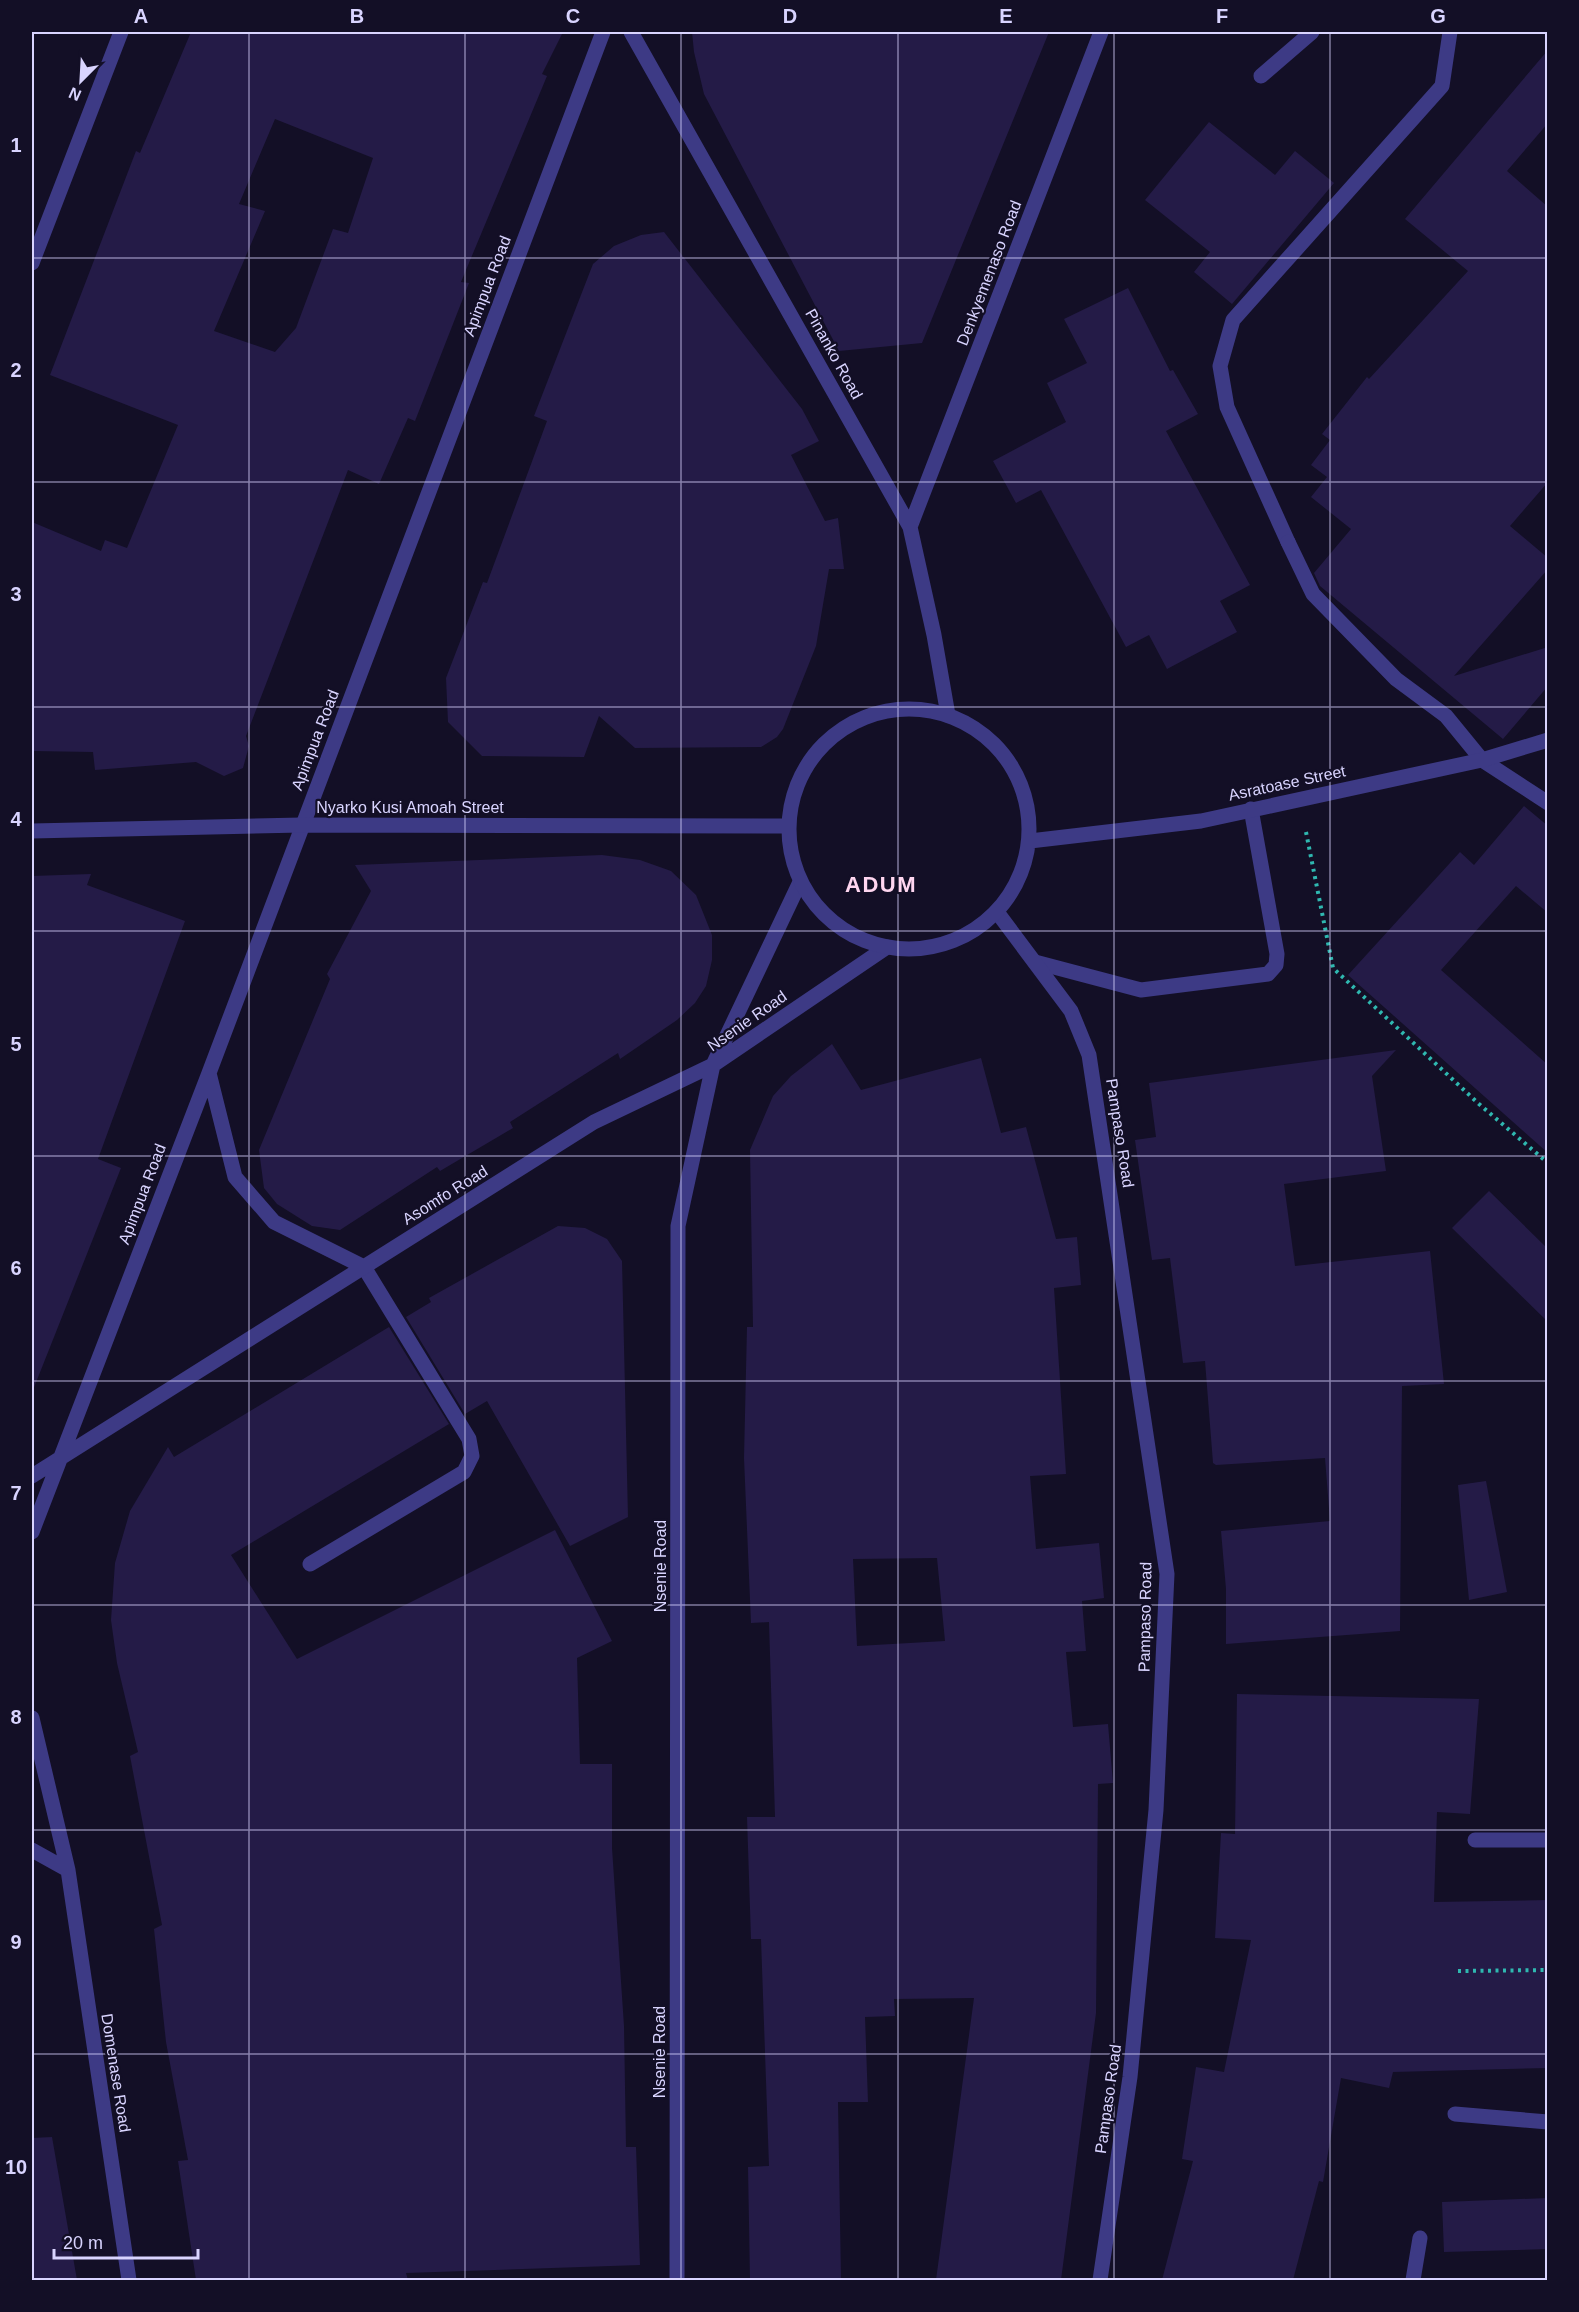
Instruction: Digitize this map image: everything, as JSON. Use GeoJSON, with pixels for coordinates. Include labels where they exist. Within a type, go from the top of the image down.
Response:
{"type":"FeatureCollection","features":[{"type":"Feature","properties":{"kind":"street","name":"Apimpua Road"},"geometry":{"type":"LineString","coordinates":[[32,1532],[209,1073],[603,32]]}},
{"type":"Feature","properties":{"kind":"street","name":"Pinanko Road"},"geometry":{"type":"LineString","coordinates":[[631,32],[910,526],[934,635],[948,714]]}},
{"type":"Feature","properties":{"kind":"street","name":"Denkyemenaso Road"},"geometry":{"type":"LineString","coordinates":[[910,526],[1101,32]]}},
{"type":"Feature","properties":{"kind":"street"},"geometry":{"type":"LineString","coordinates":[[1261,76],[1312,32]]}},
{"type":"Feature","properties":{"kind":"street"},"geometry":{"type":"LineString","coordinates":[[1450,32],[1442,86],[1233,320],[1220,366],[1227,407],[1313,594],[1396,679],[1446,716],[1482,760],[1548,803]]}},
{"type":"Feature","properties":{"kind":"street"},"geometry":{"type":"LineString","coordinates":[[32,263],[118,33]]}},
{"type":"Feature","properties":{"kind":"street"},"geometry":{"type":"LineString","coordinates":[[907,708],[948,714],[984,733],[1011,764],[1027,800],[1030,841],[1019,880],[997,912],[965,936],[927,949],[886,947],[849,933],[821,911],[800,882],[789,843],[790,803],[806,765],[832,735],[867,715],[907,708]]}},
{"type":"Feature","properties":{"kind":"street","name":"Asratoase Street"},"geometry":{"type":"LineString","coordinates":[[1030,841],[1201,820],[1482,760],[1548,740]]}},
{"type":"Feature","properties":{"kind":"street"},"geometry":{"type":"LineString","coordinates":[[1035,962],[1141,990],[1268,974],[1276,965],[1277,954],[1251,809]]}},
{"type":"Feature","properties":{"kind":"street","name":"Nyarko Kusi Amoah Street"},"geometry":{"type":"LineString","coordinates":[[32,831],[302,825],[789,826]]}},
{"type":"Feature","properties":{"kind":"street"},"geometry":{"type":"LineString","coordinates":[[713,1065],[800,882]]}},
{"type":"Feature","properties":{"kind":"street","name":"Pampaso Road"},"geometry":{"type":"LineString","coordinates":[[997,912],[1071,1011],[1089,1055],[1167,1574],[1155,1821],[1130,2077],[1100,2280]]}},
{"type":"Feature","properties":{"kind":"street","name":"Nsenie Road"},"geometry":{"type":"LineString","coordinates":[[677,2280],[678,1226],[713,1065],[886,947]]}},
{"type":"Feature","properties":{"kind":"street","name":"Asomfo Road"},"geometry":{"type":"LineString","coordinates":[[32,1476],[594,1122],[713,1065]]}},
{"type":"Feature","properties":{"kind":"street"},"geometry":{"type":"LineString","coordinates":[[209,1073],[235,1177],[274,1222],[364,1267],[469,1439],[472,1456],[464,1472],[310,1564]]}},
{"type":"Feature","properties":{"kind":"street","name":"Domenase Road"},"geometry":{"type":"LineString","coordinates":[[32,1718],[68,1870],[129,2280]]}},
{"type":"Feature","properties":{"kind":"street"},"geometry":{"type":"LineString","coordinates":[[1475,1840],[1548,1840]]}},
{"type":"Feature","properties":{"kind":"street"},"geometry":{"type":"LineString","coordinates":[[32,1850],[68,1870]]}},
{"type":"Feature","properties":{"kind":"street"},"geometry":{"type":"LineString","coordinates":[[1455,2114],[1548,2122]]}},
{"type":"Feature","properties":{"kind":"street"},"geometry":{"type":"LineString","coordinates":[[1413,2280],[1419,2238]]}},
{"type":"Feature","properties":{"kind":"path"},"geometry":{"type":"LineString","coordinates":[[1300,799],[1333,968],[1479,1104],[1548,1163]]}},
{"type":"Feature","properties":{"kind":"path"},"geometry":{"type":"LineString","coordinates":[[1458,1971],[1548,1970]]}},
{"type":"Feature","properties":{"kind":"building"},"geometry":{"type":"Polygon","coordinates":[[[191,32],[563,32],[542,74],[547,76],[461,282],[469,283],[415,421],[408,418],[379,484],[348,470],[246,736],[249,746],[243,768],[224,776],[196,762],[95,770],[93,752],[32,751],[32,522],[101,551],[105,540],[127,548],[178,425],[50,375],[136,151],[140,153],[191,32]],[[275,119],[239,204],[265,211],[214,331],[275,352],[296,328],[333,229],[348,233],[373,158],[275,119]]]}},
{"type":"Feature","properties":{"kind":"building"},"geometry":{"type":"Polygon","coordinates":[[[692,32],[1049,32],[922,343],[839,351],[704,94],[694,52],[692,32]]]}},
{"type":"Feature","properties":{"kind":"building"},"geometry":{"type":"Polygon","coordinates":[[[1548,50],[1548,123],[1507,171],[1548,207],[1548,482],[1510,526],[1548,558],[1548,569],[1454,676],[1548,647],[1548,686],[1503,739],[1320,586],[1314,573],[1351,529],[1311,497],[1327,477],[1311,465],[1330,440],[1322,434],[1367,377],[1369,379],[1468,271],[1405,219],[1548,50]]]}},
{"type":"Feature","properties":{"kind":"building"},"geometry":{"type":"Polygon","coordinates":[[[1209,122],[1275,175],[1295,151],[1334,183],[1232,304],[1194,272],[1210,252],[1145,200],[1209,122]]]}},
{"type":"Feature","properties":{"kind":"building"},"geometry":{"type":"Polygon","coordinates":[[[664,232],[802,409],[819,441],[791,455],[825,521],[838,518],[844,569],[829,569],[816,646],[783,729],[777,737],[761,747],[635,748],[599,716],[584,757],[482,756],[448,722],[446,678],[483,582],[487,583],[547,421],[534,416],[593,264],[614,246],[641,235],[664,232]]]}},
{"type":"Feature","properties":{"kind":"building"},"geometry":{"type":"Polygon","coordinates":[[[1128,288],[1170,371],[1173,370],[1198,414],[1166,431],[1250,585],[1220,601],[1237,632],[1167,669],[1149,635],[1126,647],[1041,490],[1016,503],[993,461],[1066,422],[1047,383],[1087,363],[1064,319],[1128,288]]]}},
{"type":"Feature","properties":{"kind":"building"},"geometry":{"type":"Polygon","coordinates":[[[1524,806],[1548,826],[1548,913],[1516,886],[1441,970],[1548,1065],[1548,1153],[1348,975],[1460,852],[1474,865],[1524,806]]]}},
{"type":"Feature","properties":{"kind":"building"},"geometry":{"type":"Polygon","coordinates":[[[602,855],[640,860],[671,871],[696,895],[712,935],[712,960],[706,986],[695,1003],[677,1020],[620,1059],[618,1053],[510,1122],[513,1128],[440,1171],[437,1167],[340,1230],[312,1226],[277,1204],[264,1188],[259,1150],[330,979],[327,974],[371,891],[355,865],[602,855]]]}},
{"type":"Feature","properties":{"kind":"building"},"geometry":{"type":"Polygon","coordinates":[[[91,874],[87,885],[185,921],[98,1159],[121,1168],[33,1390],[32,876],[91,874]]]}},
{"type":"Feature","properties":{"kind":"building"},"geometry":{"type":"Polygon","coordinates":[[[832,1044],[861,1090],[981,1058],[1001,1133],[1026,1127],[1056,1239],[1077,1237],[1081,1285],[1054,1288],[1066,1474],[1030,1476],[1036,1549],[1099,1543],[1104,1598],[1082,1601],[1086,1651],[1066,1652],[1073,1727],[1108,1724],[1113,1783],[1098,1784],[1096,2013],[1061,2280],[936,2280],[974,1998],[894,1999],[895,2016],[865,2017],[868,2102],[838,2102],[841,2280],[750,2280],[748,2167],[769,2166],[761,1939],[751,1939],[747,1817],[775,1817],[769,1622],[751,1623],[744,1458],[747,1327],[753,1327],[750,1150],[773,1096],[791,1076],[832,1044]],[[937,1558],[853,1559],[857,1646],[945,1641],[937,1558]]]}},
{"type":"Feature","properties":{"kind":"building"},"geometry":{"type":"Polygon","coordinates":[[[1396,1050],[1372,1076],[1386,1171],[1284,1184],[1295,1266],[1430,1251],[1444,1384],[1402,1386],[1400,1631],[1226,1644],[1226,1589],[1221,1531],[1330,1521],[1325,1458],[1216,1465],[1213,1463],[1205,1361],[1183,1363],[1170,1258],[1152,1260],[1135,1140],[1156,1137],[1149,1083],[1396,1050]]]}},
{"type":"Feature","properties":{"kind":"building"},"geometry":{"type":"Polygon","coordinates":[[[1489,1191],[1548,1249],[1548,1322],[1452,1228],[1489,1191]]]}},
{"type":"Feature","properties":{"kind":"building"},"geometry":{"type":"Polygon","coordinates":[[[558,1226],[585,1228],[607,1239],[622,1261],[628,1517],[570,1546],[487,1401],[465,1414],[406,1317],[431,1302],[429,1298],[558,1226]]]}},
{"type":"Feature","properties":{"kind":"building"},"geometry":{"type":"Polygon","coordinates":[[[389,1327],[449,1424],[231,1555],[297,1659],[555,1530],[612,1641],[577,1658],[580,1764],[612,1764],[612,1848],[624,2026],[626,2147],[636,2147],[640,2265],[406,2273],[408,2280],[196,2280],[178,2161],[188,2160],[166,2042],[154,1929],[162,1925],[130,1756],[138,1752],[117,1663],[111,1620],[115,1563],[130,1511],[168,1447],[174,1457],[389,1327]]]}},
{"type":"Feature","properties":{"kind":"building"},"geometry":{"type":"Polygon","coordinates":[[[1486,1481],[1507,1592],[1469,1600],[1458,1485],[1486,1481]]]}},
{"type":"Feature","properties":{"kind":"building"},"geometry":{"type":"Polygon","coordinates":[[[1237,1694],[1479,1699],[1470,1814],[1437,1812],[1434,1902],[1548,1900],[1548,2068],[1393,2072],[1389,2088],[1341,2078],[1323,2182],[1319,2181],[1293,2280],[1162,2280],[1193,2161],[1182,2159],[1196,2067],[1224,2072],[1251,1940],[1215,1938],[1221,1833],[1235,1834],[1237,1694]]]}},
{"type":"Feature","properties":{"kind":"building"},"geometry":{"type":"Polygon","coordinates":[[[52,2137],[77,2280],[32,2280],[32,2138],[52,2137]]]}},
{"type":"Feature","properties":{"kind":"building"},"geometry":{"type":"Polygon","coordinates":[[[1548,2198],[1548,2249],[1444,2252],[1442,2202],[1548,2198]]]}},
{"type":"Feature","properties":{"kind":"district","name":"ADUM"},"geometry":{"type":"Point","coordinates":[881,884]}}]}
